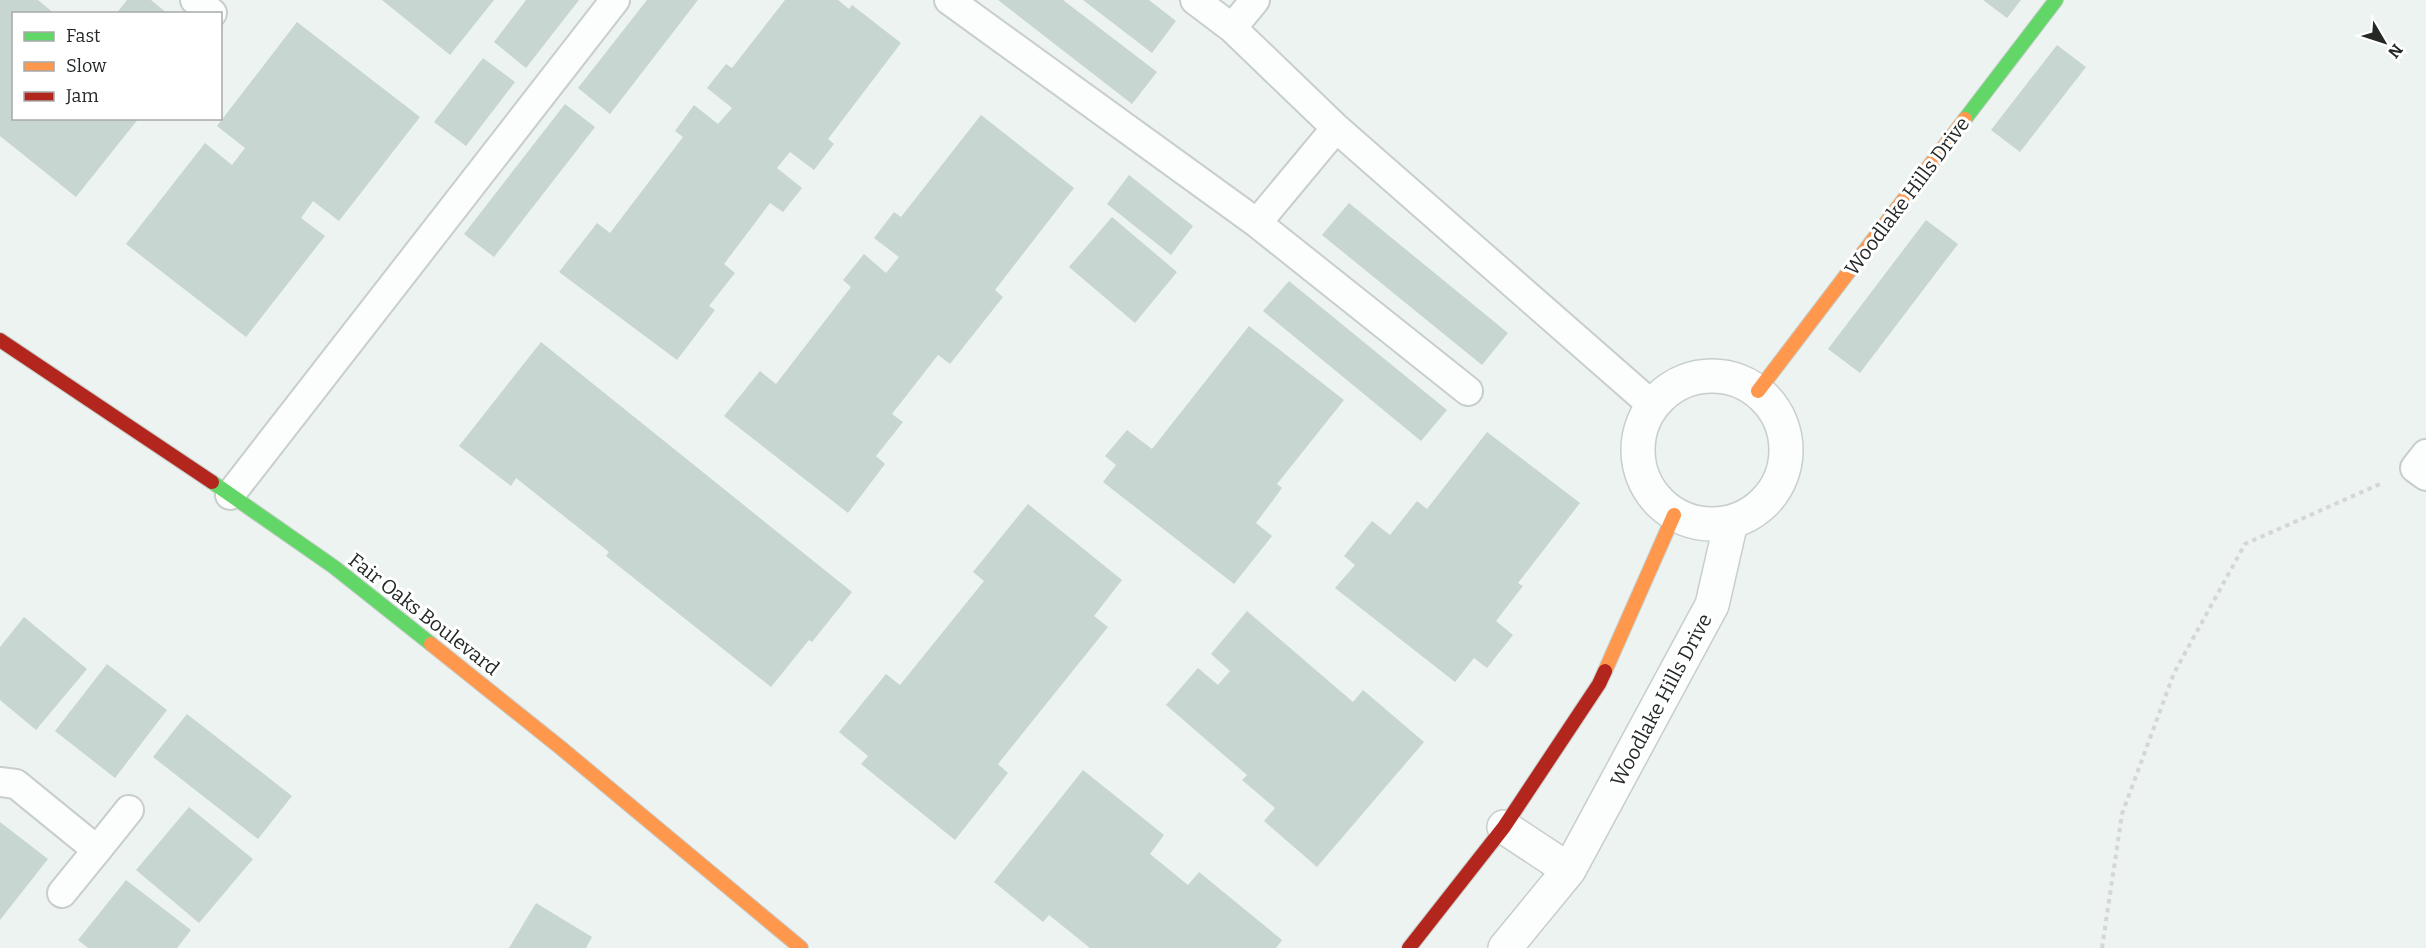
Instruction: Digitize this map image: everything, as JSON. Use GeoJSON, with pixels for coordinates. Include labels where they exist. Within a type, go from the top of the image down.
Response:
{"type":"FeatureCollection","features":[{"type":"Feature","properties":{"kind":"street","name":"Woodlake Hills Drive"},"geometry":{"type":"LineString","coordinates":[[1758,391],[2056,0]]}},
{"type":"Feature","properties":{"kind":"street","name":"Fair Oaks Boulevard"},"geometry":{"type":"LineString","coordinates":[[0,340],[334,567],[454,661],[801,948]]}},
{"type":"Feature","properties":{"kind":"street"},"geometry":{"type":"LineString","coordinates":[[1713,376],[1737,380],[1758,391],[1774,408],[1783,430],[1786,453],[1781,476],[1770,497],[1753,512],[1731,522],[1712,525],[1692,522],[1674,515],[1655,498],[1642,477],[1637,453],[1641,428],[1652,405],[1669,389],[1690,379],[1713,376]]}},
{"type":"Feature","properties":{"kind":"street"},"geometry":{"type":"LineString","coordinates":[[1409,948],[1504,827],[1599,684],[1674,515]]}},
{"type":"Feature","properties":{"kind":"street","name":"Woodlake Hills Drive"},"geometry":{"type":"LineString","coordinates":[[1505,948],[1569,870],[1712,605],[1731,522]]}},
{"type":"Feature","properties":{"kind":"street"},"geometry":{"type":"LineString","coordinates":[[1504,827],[1569,870]]}},
{"type":"Feature","properties":{"kind":"lane"},"geometry":{"type":"LineString","coordinates":[[195,0],[211,12]]}},
{"type":"Feature","properties":{"kind":"lane"},"geometry":{"type":"LineString","coordinates":[[230,495],[615,0]]}},
{"type":"Feature","properties":{"kind":"lane"},"geometry":{"type":"LineString","coordinates":[[949,0],[1257,222],[1468,391]]}},
{"type":"Feature","properties":{"kind":"lane"},"geometry":{"type":"LineString","coordinates":[[1195,0],[1232,28],[1336,128],[1652,405]]}},
{"type":"Feature","properties":{"kind":"lane"},"geometry":{"type":"LineString","coordinates":[[1232,28],[1255,0]]}},
{"type":"Feature","properties":{"kind":"lane"},"geometry":{"type":"LineString","coordinates":[[1257,222],[1336,128]]}},
{"type":"Feature","properties":{"kind":"lane"},"geometry":{"type":"LineString","coordinates":[[0,782],[16,784],[97,850]]}},
{"type":"Feature","properties":{"kind":"lane"},"geometry":{"type":"LineString","coordinates":[[62,893],[129,810]]}},
{"type":"Feature","properties":{"kind":"path"},"geometry":{"type":"LineString","coordinates":[[2102,948],[2122,814],[2174,673],[2245,544],[2422,466]]}},
{"type":"Feature","properties":{"kind":"building"},"geometry":{"type":"Polygon","coordinates":[[[0,0],[38,0],[53,12],[12,12],[12,120],[137,120],[76,197],[0,136],[0,0]]]}},
{"type":"Feature","properties":{"kind":"building"},"geometry":{"type":"Polygon","coordinates":[[[127,0],[151,0],[166,12],[118,12],[127,0]]]}},
{"type":"Feature","properties":{"kind":"building"},"geometry":{"type":"Polygon","coordinates":[[[382,0],[494,0],[450,55],[382,0]]]}},
{"type":"Feature","properties":{"kind":"building"},"geometry":{"type":"Polygon","coordinates":[[[526,0],[579,0],[526,68],[494,42],[526,0]]]}},
{"type":"Feature","properties":{"kind":"building"},"geometry":{"type":"Polygon","coordinates":[[[647,0],[698,0],[610,114],[578,88],[647,0]]]}},
{"type":"Feature","properties":{"kind":"building"},"geometry":{"type":"Polygon","coordinates":[[[785,0],[838,0],[849,9],[852,5],[901,43],[828,139],[834,144],[814,170],[790,152],[777,168],[802,188],[783,212],[770,203],[724,264],[735,273],[709,306],[715,310],[677,360],[559,272],[597,223],[610,233],[683,137],[675,131],[694,105],[718,124],[732,108],[707,88],[726,64],[732,68],[785,0]]]}},
{"type":"Feature","properties":{"kind":"building"},"geometry":{"type":"Polygon","coordinates":[[[998,0],[1063,0],[1157,72],[1132,104],[998,0]]]}},
{"type":"Feature","properties":{"kind":"building"},"geometry":{"type":"Polygon","coordinates":[[[1083,0],[1149,0],[1176,21],[1152,53],[1083,0]]]}},
{"type":"Feature","properties":{"kind":"building"},"geometry":{"type":"Polygon","coordinates":[[[1983,0],[2021,0],[2007,18],[1983,0]]]}},
{"type":"Feature","properties":{"kind":"building"},"geometry":{"type":"Polygon","coordinates":[[[297,22],[420,117],[339,221],[313,201],[301,218],[325,236],[246,337],[126,244],[205,143],[232,165],[245,148],[217,126],[297,22]]]}},
{"type":"Feature","properties":{"kind":"building"},"geometry":{"type":"Polygon","coordinates":[[[2057,45],[2086,67],[2020,152],[1991,130],[2057,45]]]}},
{"type":"Feature","properties":{"kind":"building"},"geometry":{"type":"Polygon","coordinates":[[[483,58],[515,82],[466,146],[434,122],[483,58]]]}},
{"type":"Feature","properties":{"kind":"building"},"geometry":{"type":"Polygon","coordinates":[[[565,104],[595,127],[494,257],[464,234],[565,104]]]}},
{"type":"Feature","properties":{"kind":"building"},"geometry":{"type":"Polygon","coordinates":[[[981,115],[1074,188],[995,290],[1003,297],[950,364],[938,355],[892,414],[903,422],[876,456],[885,464],[848,513],[724,416],[760,371],[776,384],[851,287],[843,280],[864,254],[886,273],[899,257],[874,238],[894,212],[901,217],[981,115]]]}},
{"type":"Feature","properties":{"kind":"building"},"geometry":{"type":"Polygon","coordinates":[[[1129,175],[1193,226],[1171,255],[1107,204],[1129,175]]]}},
{"type":"Feature","properties":{"kind":"building"},"geometry":{"type":"Polygon","coordinates":[[[1349,203],[1508,333],[1482,365],[1322,235],[1349,203]]]}},
{"type":"Feature","properties":{"kind":"building"},"geometry":{"type":"Polygon","coordinates":[[[1112,217],[1177,272],[1135,323],[1069,267],[1112,217]]]}},
{"type":"Feature","properties":{"kind":"building"},"geometry":{"type":"Polygon","coordinates":[[[1926,220],[1958,244],[1860,373],[1828,349],[1926,220]]]}},
{"type":"Feature","properties":{"kind":"building"},"geometry":{"type":"Polygon","coordinates":[[[1289,281],[1447,410],[1421,441],[1263,311],[1289,281]]]}},
{"type":"Feature","properties":{"kind":"building"},"geometry":{"type":"Polygon","coordinates":[[[1249,326],[1344,400],[1277,484],[1282,488],[1256,523],[1272,536],[1234,584],[1103,482],[1116,465],[1105,456],[1127,430],[1152,449],[1249,326]]]}},
{"type":"Feature","properties":{"kind":"building"},"geometry":{"type":"Polygon","coordinates":[[[541,342],[852,592],[812,642],[809,640],[771,687],[606,556],[609,552],[516,478],[511,486],[459,446],[541,342]]]}},
{"type":"Feature","properties":{"kind":"building"},"geometry":{"type":"Polygon","coordinates":[[[1487,432],[1580,503],[1518,583],[1523,586],[1496,621],[1513,635],[1487,668],[1474,658],[1455,682],[1335,588],[1355,565],[1344,556],[1372,521],[1390,535],[1417,501],[1427,509],[1487,432]]]}},
{"type":"Feature","properties":{"kind":"building"},"geometry":{"type":"Polygon","coordinates":[[[1028,504],[1122,580],[1094,616],[1108,627],[998,764],[1008,773],[955,840],[861,764],[868,756],[839,732],[886,674],[900,685],[984,581],[973,572],[1028,504]]]}},
{"type":"Feature","properties":{"kind":"building"},"geometry":{"type":"Polygon","coordinates":[[[1247,611],[1353,702],[1363,690],[1424,742],[1317,867],[1264,821],[1275,808],[1242,780],[1247,775],[1166,705],[1198,668],[1218,685],[1230,671],[1211,654],[1247,611]]]}},
{"type":"Feature","properties":{"kind":"building"},"geometry":{"type":"Polygon","coordinates":[[[24,617],[87,669],[36,730],[0,700],[0,647],[24,617]]]}},
{"type":"Feature","properties":{"kind":"building"},"geometry":{"type":"Polygon","coordinates":[[[107,664],[167,710],[115,778],[55,731],[107,664]]]}},
{"type":"Feature","properties":{"kind":"building"},"geometry":{"type":"Polygon","coordinates":[[[187,714],[292,796],[258,839],[153,757],[187,714]]]}},
{"type":"Feature","properties":{"kind":"building"},"geometry":{"type":"Polygon","coordinates":[[[1083,770],[1164,835],[1150,854],[1188,885],[1199,872],[1282,940],[1276,948],[1090,948],[1049,915],[1043,922],[994,882],[1083,770]]]}},
{"type":"Feature","properties":{"kind":"building"},"geometry":{"type":"Polygon","coordinates":[[[189,807],[253,859],[199,923],[136,870],[189,807]]]}},
{"type":"Feature","properties":{"kind":"building"},"geometry":{"type":"Polygon","coordinates":[[[0,822],[48,859],[0,920],[0,822]]]}},
{"type":"Feature","properties":{"kind":"building"},"geometry":{"type":"Polygon","coordinates":[[[126,880],[191,930],[177,948],[88,948],[78,940],[126,880]]]}},
{"type":"Feature","properties":{"kind":"building"},"geometry":{"type":"Polygon","coordinates":[[[536,903],[592,937],[586,948],[509,948],[536,903]]]}},
{"type":"Feature","properties":{"kind":"traffic: fast"},"geometry":{"type":"LineString","coordinates":[[1965,119],[2056,0]]}},
{"type":"Feature","properties":{"kind":"traffic: fast"},"geometry":{"type":"LineString","coordinates":[[212,482],[334,567],[431,644]]}},
{"type":"Feature","properties":{"kind":"traffic: slow"},"geometry":{"type":"LineString","coordinates":[[1758,391],[1965,119]]}},
{"type":"Feature","properties":{"kind":"traffic: slow"},"geometry":{"type":"LineString","coordinates":[[1605,671],[1674,515]]}},
{"type":"Feature","properties":{"kind":"traffic: slow"},"geometry":{"type":"LineString","coordinates":[[431,644],[561,748],[801,948]]}},
{"type":"Feature","properties":{"kind":"traffic: jam"},"geometry":{"type":"LineString","coordinates":[[0,340],[212,482]]}},
{"type":"Feature","properties":{"kind":"traffic: jam"},"geometry":{"type":"LineString","coordinates":[[1409,948],[1504,827],[1599,684],[1605,671]]}}]}
